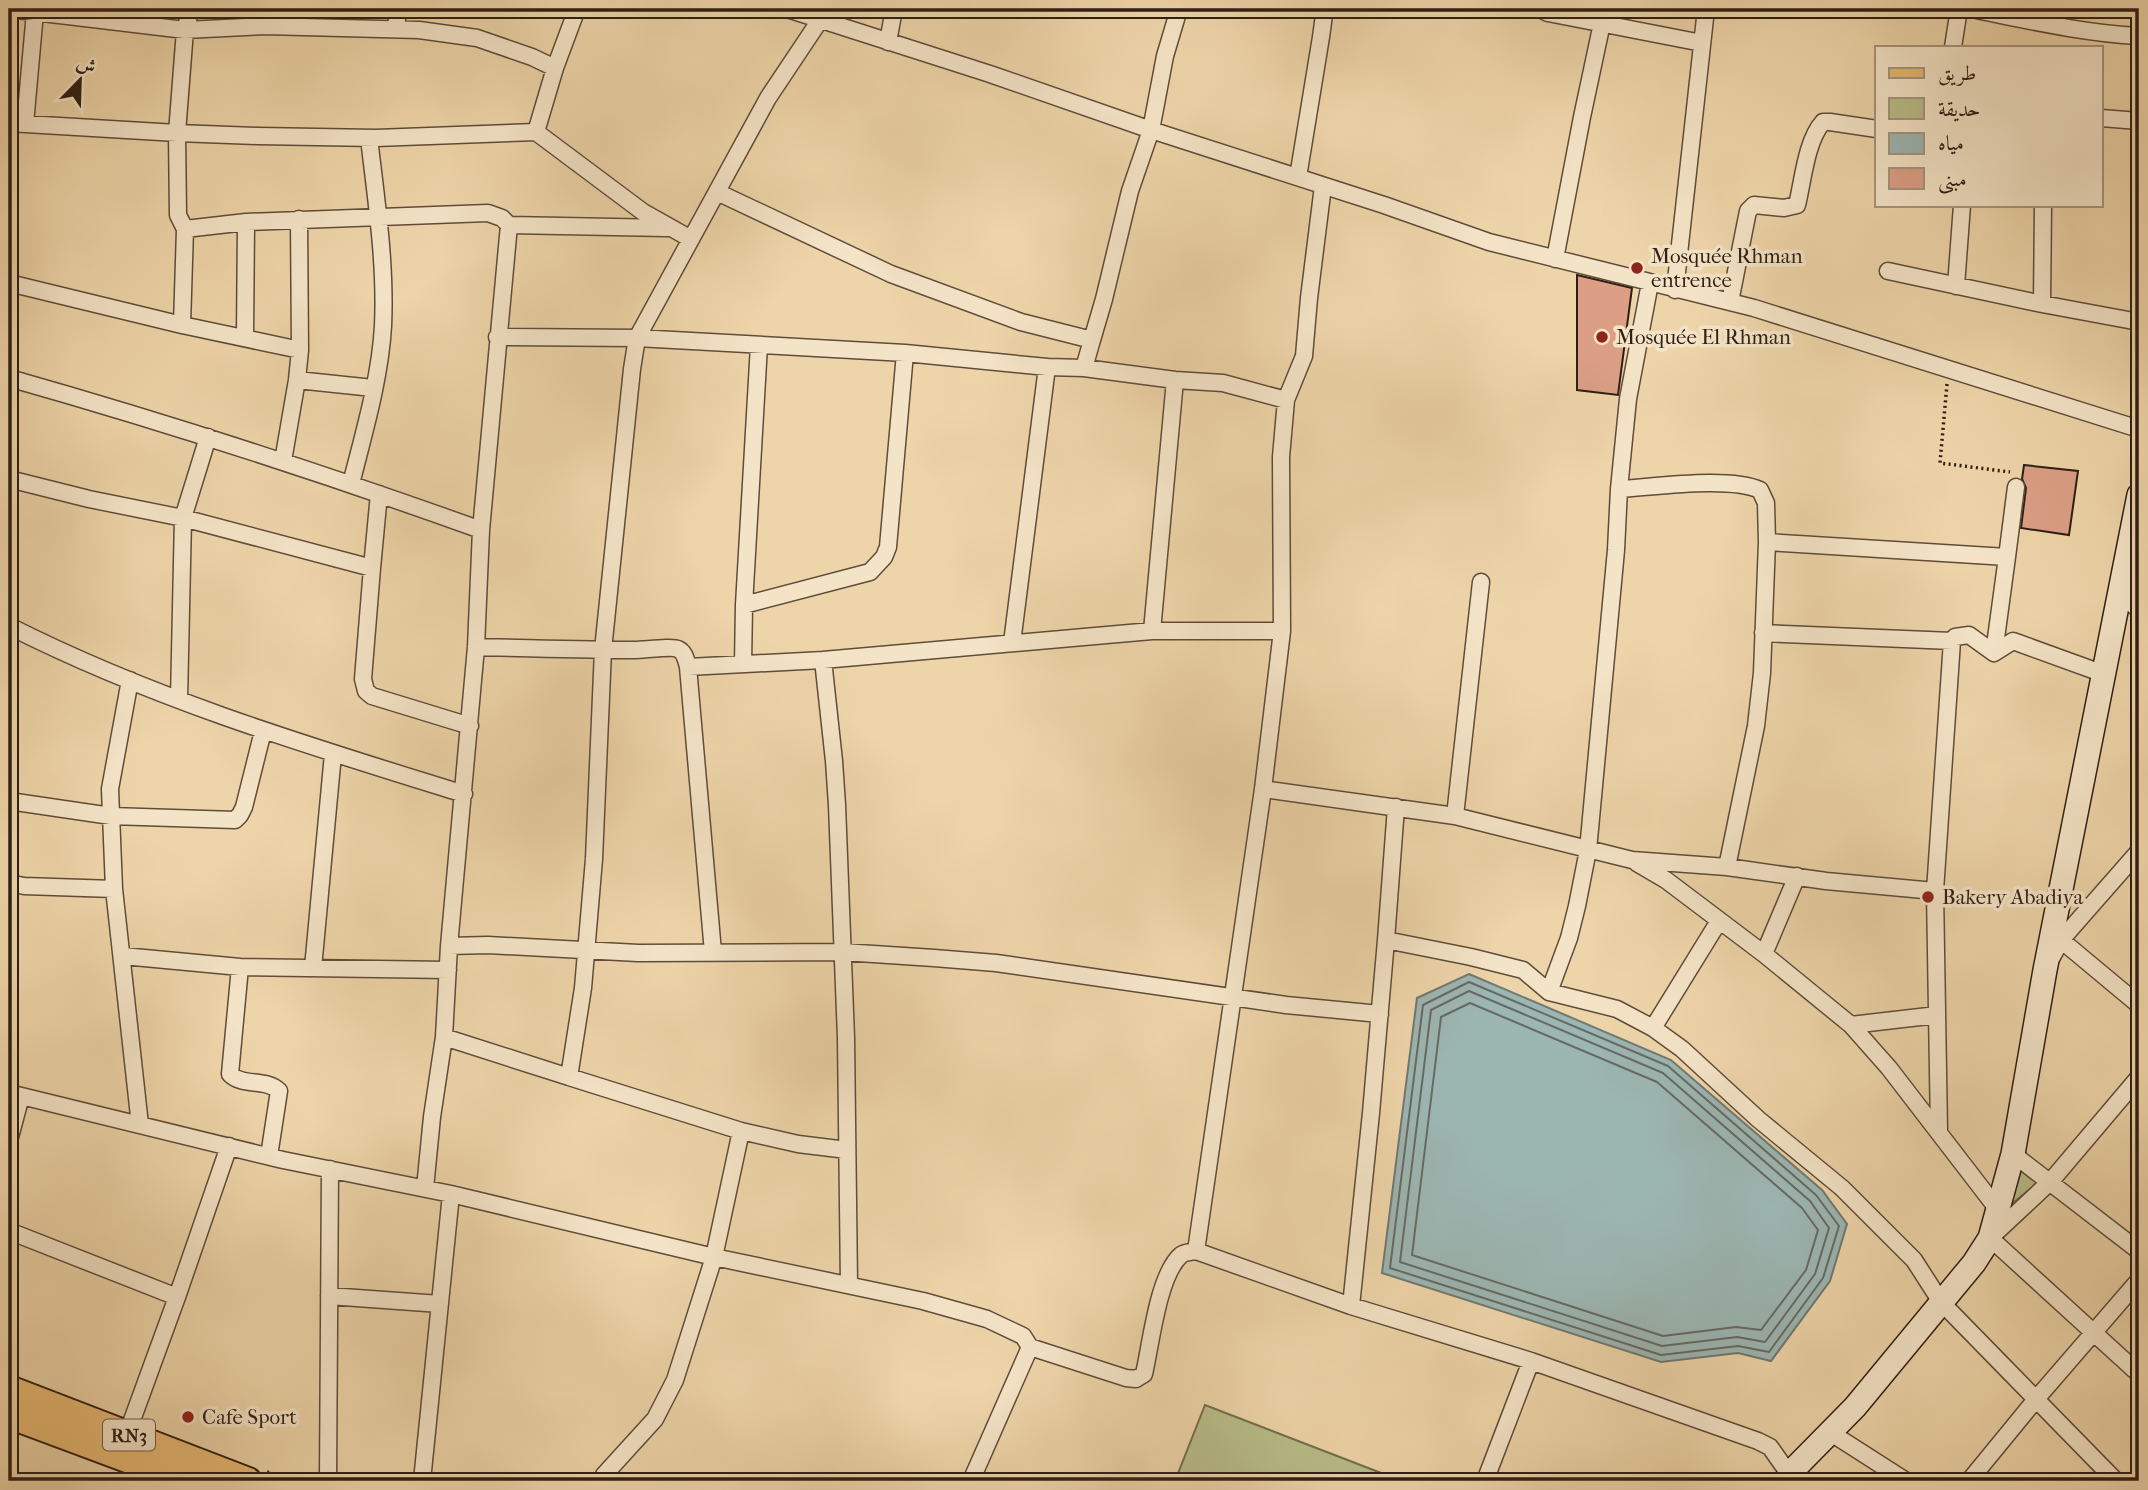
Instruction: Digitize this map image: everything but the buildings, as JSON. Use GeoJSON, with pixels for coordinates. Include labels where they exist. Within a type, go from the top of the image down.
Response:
{"type":"FeatureCollection","features":[{"type":"Feature","properties":{"kind":"main road","name":"RN3"},"geometry":{"type":"LineString","coordinates":[[9,1389],[75,1427],[186,1481]]}},
{"type":"Feature","properties":{"kind":"main road","name":"RN3"},"geometry":{"type":"LineString","coordinates":[[9,1415],[127,1434],[257,1477]]}},
{"type":"Feature","properties":{"kind":"street"},"geometry":{"type":"LineString","coordinates":[[9,9],[186,30],[265,26],[419,30],[477,38],[555,68]]}},
{"type":"Feature","properties":{"kind":"street"},"geometry":{"type":"LineString","coordinates":[[182,325],[185,229],[178,215],[177,134],[186,30],[191,9]]}},
{"type":"Feature","properties":{"kind":"street"},"geometry":{"type":"LineString","coordinates":[[297,27],[298,9]]}},
{"type":"Feature","properties":{"kind":"street"},"geometry":{"type":"LineString","coordinates":[[396,29],[398,9]]}},
{"type":"Feature","properties":{"kind":"street"},"geometry":{"type":"LineString","coordinates":[[536,132],[555,68],[577,9]]}},
{"type":"Feature","properties":{"kind":"street"},"geometry":{"type":"LineString","coordinates":[[787,9],[1489,243],[1754,308],[2139,429]]}},
{"type":"Feature","properties":{"kind":"street"},"geometry":{"type":"LineString","coordinates":[[888,42],[894,9]]}},
{"type":"Feature","properties":{"kind":"street"},"geometry":{"type":"LineString","coordinates":[[1083,368],[1104,299],[1130,191],[1151,130],[1165,56],[1179,9]]}},
{"type":"Feature","properties":{"kind":"street"},"geometry":{"type":"LineString","coordinates":[[1297,177],[1321,37],[1324,15],[1322,9]]}},
{"type":"Feature","properties":{"kind":"street"},"geometry":{"type":"LineString","coordinates":[[1540,9],[1548,13],[1604,16],[1702,43]]}},
{"type":"Feature","properties":{"kind":"street"},"geometry":{"type":"LineString","coordinates":[[1675,289],[1706,9]]}},
{"type":"Feature","properties":{"kind":"street"},"geometry":{"type":"LineString","coordinates":[[1953,46],[1959,9]]}},
{"type":"Feature","properties":{"kind":"street"},"geometry":{"type":"LineString","coordinates":[[1971,9],[2012,13],[2056,27],[2139,36]]}},
{"type":"Feature","properties":{"kind":"street"},"geometry":{"type":"LineString","coordinates":[[35,12],[17,123],[177,134],[369,138],[536,132],[643,212],[691,239]]}},
{"type":"Feature","properties":{"kind":"street"},"geometry":{"type":"LineString","coordinates":[[1555,259],[1604,16]]}},
{"type":"Feature","properties":{"kind":"street"},"geometry":{"type":"LineString","coordinates":[[569,1077],[583,988],[594,859],[603,650],[637,338],[768,98],[820,20]]}},
{"type":"Feature","properties":{"kind":"street"},"geometry":{"type":"LineString","coordinates":[[2102,118],[2139,121]]}},
{"type":"Feature","properties":{"kind":"street"},"geometry":{"type":"LineString","coordinates":[[1730,302],[1748,211],[1755,205],[1784,208],[1797,205],[1812,138],[1819,126],[1823,122],[1830,122],[1875,130]]}},
{"type":"Feature","properties":{"kind":"street"},"geometry":{"type":"LineString","coordinates":[[351,484],[373,388],[383,327],[378,216],[369,138]]}},
{"type":"Feature","properties":{"kind":"street"},"geometry":{"type":"LineString","coordinates":[[1196,1251],[1263,789],[1282,631],[1282,457],[1286,400],[1304,356],[1308,298],[1323,186]]}},
{"type":"Feature","properties":{"kind":"street"},"geometry":{"type":"LineString","coordinates":[[717,192],[891,274],[1021,322],[1092,340]]}},
{"type":"Feature","properties":{"kind":"street"},"geometry":{"type":"LineString","coordinates":[[1956,286],[1962,206]]}},
{"type":"Feature","properties":{"kind":"street"},"geometry":{"type":"LineString","coordinates":[[2042,304],[2043,206]]}},
{"type":"Feature","properties":{"kind":"street"},"geometry":{"type":"LineString","coordinates":[[185,229],[299,219],[488,213],[502,218],[509,225],[669,228]]}},
{"type":"Feature","properties":{"kind":"street"},"geometry":{"type":"LineString","coordinates":[[283,461],[300,349],[299,219]]}},
{"type":"Feature","properties":{"kind":"street"},"geometry":{"type":"LineString","coordinates":[[245,337],[246,222]]}},
{"type":"Feature","properties":{"kind":"street"},"geometry":{"type":"LineString","coordinates":[[425,1188],[444,1037],[449,946],[476,647],[481,530],[509,225]]}},
{"type":"Feature","properties":{"kind":"street"},"geometry":{"type":"LineString","coordinates":[[1888,271],[2139,322]]}},
{"type":"Feature","properties":{"kind":"street"},"geometry":{"type":"LineString","coordinates":[[9,283],[182,325],[300,349]]}},
{"type":"Feature","properties":{"kind":"street"},"geometry":{"type":"LineString","coordinates":[[1549,992],[1569,938],[1588,850],[1616,550],[1619,489],[1632,374],[1650,284]]}},
{"type":"Feature","properties":{"kind":"street"},"geometry":{"type":"LineString","coordinates":[[497,337],[637,338],[905,353],[1223,383],[1286,400]]}},
{"type":"Feature","properties":{"kind":"street"},"geometry":{"type":"LineString","coordinates":[[743,664],[759,345]]}},
{"type":"Feature","properties":{"kind":"street"},"geometry":{"type":"LineString","coordinates":[[744,605],[870,572],[884,557],[888,547],[905,353]]}},
{"type":"Feature","properties":{"kind":"street"},"geometry":{"type":"LineString","coordinates":[[1012,643],[1047,367]]}},
{"type":"Feature","properties":{"kind":"street"},"geometry":{"type":"LineString","coordinates":[[9,378],[122,410],[283,461],[481,530]]}},
{"type":"Feature","properties":{"kind":"street"},"geometry":{"type":"LineString","coordinates":[[297,380],[373,388]]}},
{"type":"Feature","properties":{"kind":"street"},"geometry":{"type":"LineString","coordinates":[[1152,631],[1175,380]]}},
{"type":"Feature","properties":{"kind":"street"},"geometry":{"type":"LineString","coordinates":[[179,699],[183,518],[208,437]]}},
{"type":"Feature","properties":{"kind":"street"},"geometry":{"type":"LineString","coordinates":[[9,479],[183,518],[372,568]]}},
{"type":"Feature","properties":{"kind":"street"},"geometry":{"type":"LineString","coordinates":[[1619,489],[1728,483],[1752,486],[1760,490],[1766,503],[1762,673],[1756,726],[1727,867]]}},
{"type":"Feature","properties":{"kind":"street"},"geometry":{"type":"LineString","coordinates":[[1994,653],[2016,487]]}},
{"type":"Feature","properties":{"kind":"street"},"geometry":{"type":"LineString","coordinates":[[379,494],[363,679],[366,691],[372,696],[470,726]]}},
{"type":"Feature","properties":{"kind":"street"},"geometry":{"type":"LineString","coordinates":[[1990,1238],[2013,1154],[2045,970],[2139,495]]}},
{"type":"Feature","properties":{"kind":"street"},"geometry":{"type":"LineString","coordinates":[[1767,542],[2007,557]]}},
{"type":"Feature","properties":{"kind":"street"},"geometry":{"type":"LineString","coordinates":[[1455,816],[1481,582]]}},
{"type":"Feature","properties":{"kind":"street"},"geometry":{"type":"LineString","coordinates":[[2119,593],[2139,610]]}},
{"type":"Feature","properties":{"kind":"street"},"geometry":{"type":"LineString","coordinates":[[9,626],[62,653],[263,731],[464,794]]}},
{"type":"Feature","properties":{"kind":"street"},"geometry":{"type":"LineString","coordinates":[[688,667],[822,660],[1152,631],[1282,631]]}},
{"type":"Feature","properties":{"kind":"street"},"geometry":{"type":"LineString","coordinates":[[1763,633],[1952,641]]}},
{"type":"Feature","properties":{"kind":"street"},"geometry":{"type":"LineString","coordinates":[[1939,1131],[1935,891],[1952,641],[1955,637],[1969,635],[1994,653]]}},
{"type":"Feature","properties":{"kind":"street"},"geometry":{"type":"LineString","coordinates":[[1994,653],[2013,641],[2104,674]]}},
{"type":"Feature","properties":{"kind":"street"},"geometry":{"type":"LineString","coordinates":[[476,647],[681,649],[688,667],[713,952]]}},
{"type":"Feature","properties":{"kind":"street"},"geometry":{"type":"LineString","coordinates":[[822,660],[834,761],[843,952],[849,1285]]}},
{"type":"Feature","properties":{"kind":"street"},"geometry":{"type":"LineString","coordinates":[[130,680],[110,789],[114,889],[140,1125]]}},
{"type":"Feature","properties":{"kind":"street"},"geometry":{"type":"LineString","coordinates":[[9,802],[111,816],[234,820],[244,807],[263,731]]}},
{"type":"Feature","properties":{"kind":"street"},"geometry":{"type":"LineString","coordinates":[[313,968],[333,754]]}},
{"type":"Feature","properties":{"kind":"street"},"geometry":{"type":"LineString","coordinates":[[1263,789],[1455,816],[1632,860],[1727,867],[1826,881],[1935,891]]}},
{"type":"Feature","properties":{"kind":"street"},"geometry":{"type":"LineString","coordinates":[[1351,1306],[1380,1014],[1396,807]]}},
{"type":"Feature","properties":{"kind":"street"},"geometry":{"type":"LineString","coordinates":[[2045,970],[2061,940],[2139,851]]}},
{"type":"Feature","properties":{"kind":"street"},"geometry":{"type":"LineString","coordinates":[[1632,860],[1666,880],[1852,1025],[1939,1131],[1998,1211]]}},
{"type":"Feature","properties":{"kind":"street"},"geometry":{"type":"LineString","coordinates":[[1764,954],[1797,876]]}},
{"type":"Feature","properties":{"kind":"street"},"geometry":{"type":"LineString","coordinates":[[9,883],[24,886],[114,889]]}},
{"type":"Feature","properties":{"kind":"street"},"geometry":{"type":"LineString","coordinates":[[1653,1028],[1719,921]]}},
{"type":"Feature","properties":{"kind":"street"},"geometry":{"type":"LineString","coordinates":[[1386,940],[1523,970],[1549,992],[1617,1009],[1653,1028],[1682,1049],[1758,1119],[1842,1188],[1914,1260],[1941,1302],[2116,1481]]}},
{"type":"Feature","properties":{"kind":"street"},"geometry":{"type":"LineString","coordinates":[[2061,940],[2139,1005]]}},
{"type":"Feature","properties":{"kind":"street"},"geometry":{"type":"LineString","coordinates":[[449,946],[488,945],[649,953],[843,952],[996,962],[1286,1005],[1380,1014]]}},
{"type":"Feature","properties":{"kind":"street"},"geometry":{"type":"LineString","coordinates":[[122,956],[240,967],[448,970]]}},
{"type":"Feature","properties":{"kind":"street"},"geometry":{"type":"LineString","coordinates":[[240,967],[230,1074],[233,1078],[273,1086],[279,1091],[269,1156]]}},
{"type":"Feature","properties":{"kind":"street"},"geometry":{"type":"LineString","coordinates":[[1852,1025],[1937,1015]]}},
{"type":"Feature","properties":{"kind":"street"},"geometry":{"type":"LineString","coordinates":[[444,1037],[741,1131],[798,1144],[846,1150]]}},
{"type":"Feature","properties":{"kind":"street"},"geometry":{"type":"LineString","coordinates":[[9,1140],[15,1095],[714,1257],[923,1301],[987,1319],[1023,1336],[1030,1347],[1136,1379],[1144,1374],[1165,1280],[1183,1253],[1196,1251],[1351,1306],[1531,1361],[1758,1441],[1770,1447],[1789,1477],[1855,1407],[1973,1263],[1990,1238],[2051,1181],[2139,1077]]}},
{"type":"Feature","properties":{"kind":"street"},"geometry":{"type":"LineString","coordinates":[[601,1481],[655,1419],[675,1380],[714,1257],[741,1131]]}},
{"type":"Feature","properties":{"kind":"street"},"geometry":{"type":"LineString","coordinates":[[127,1434],[229,1146]]}},
{"type":"Feature","properties":{"kind":"street"},"geometry":{"type":"LineString","coordinates":[[2013,1154],[2139,1251]]}},
{"type":"Feature","properties":{"kind":"street"},"geometry":{"type":"LineString","coordinates":[[328,1481],[330,1169]]}},
{"type":"Feature","properties":{"kind":"street"},"geometry":{"type":"LineString","coordinates":[[422,1481],[451,1194]]}},
{"type":"Feature","properties":{"kind":"street"},"geometry":{"type":"LineString","coordinates":[[9,1231],[177,1297]]}},
{"type":"Feature","properties":{"kind":"street"},"geometry":{"type":"LineString","coordinates":[[1990,1238],[2139,1374]]}},
{"type":"Feature","properties":{"kind":"street"},"geometry":{"type":"LineString","coordinates":[[1969,1481],[2139,1280]]}},
{"type":"Feature","properties":{"kind":"street"},"geometry":{"type":"LineString","coordinates":[[329,1296],[440,1304]]}},
{"type":"Feature","properties":{"kind":"street"},"geometry":{"type":"LineString","coordinates":[[971,1481],[1030,1347]]}},
{"type":"Feature","properties":{"kind":"street"},"geometry":{"type":"LineString","coordinates":[[1485,1481],[1531,1361]]}},
{"type":"Feature","properties":{"kind":"street"},"geometry":{"type":"LineString","coordinates":[[1831,1433],[1906,1481]]}},
{"type":"Feature","properties":{"kind":"path"},"geometry":{"type":"LineString","coordinates":[[1949,368],[1940,463],[2018,473],[2016,487]]}},
{"type":"Feature","properties":{"kind":"path"},"geometry":{"type":"LineString","coordinates":[[257,1477],[290,1481]]}},
{"type":"Feature","properties":{"kind":"green space"},"geometry":{"type":"Polygon","coordinates":[[[2013,1163],[2040,1181],[1997,1216],[2013,1163]]]}},
{"type":"Feature","properties":{"kind":"green space"},"geometry":{"type":"Polygon","coordinates":[[[1205,1405],[1402,1481],[1175,1481],[1205,1405]]]}},
{"type":"Feature","properties":{"kind":"water"},"geometry":{"type":"Polygon","coordinates":[[[1469,974],[1671,1060],[1822,1190],[1847,1224],[1830,1281],[1771,1361],[1738,1353],[1661,1362],[1382,1273],[1417,998],[1469,974]]]}},
{"type":"Feature","properties":{"kind":"place","name":"Mosquée Rhman entrence"},"geometry":{"type":"Point","coordinates":[1637,268]}},
{"type":"Feature","properties":{"kind":"place","name":"Mosquée El Rhman"},"geometry":{"type":"Point","coordinates":[1602,337]}},
{"type":"Feature","properties":{"kind":"place","name":"Bakery Abadiya"},"geometry":{"type":"Point","coordinates":[1928,897]}},
{"type":"Feature","properties":{"kind":"place","name":"Cafe Sport"},"geometry":{"type":"Point","coordinates":[188,1417]}}]}
